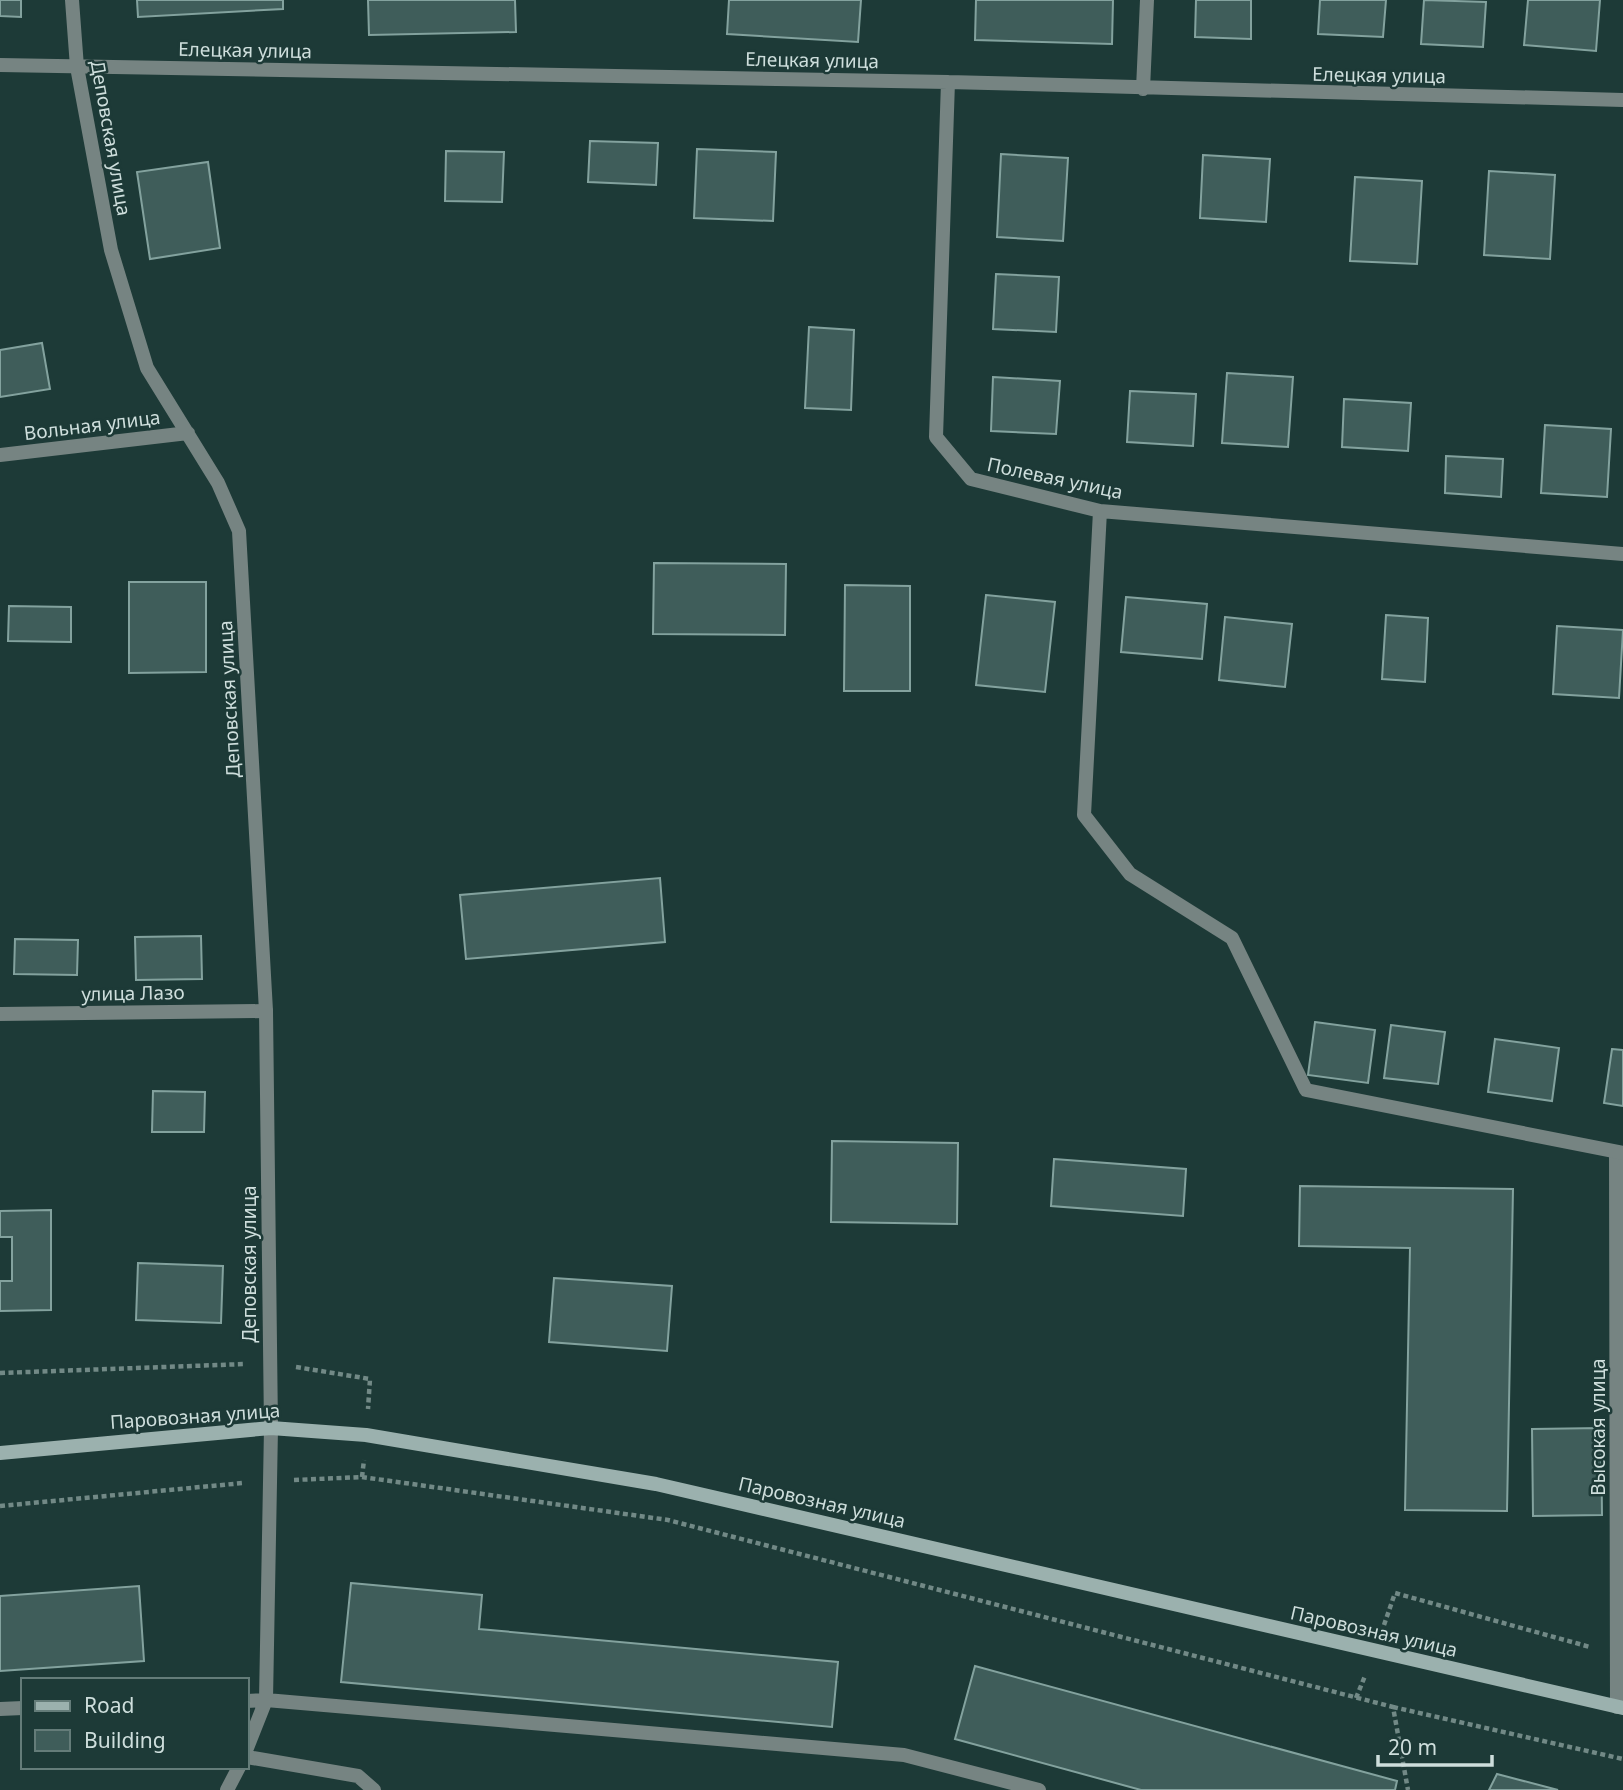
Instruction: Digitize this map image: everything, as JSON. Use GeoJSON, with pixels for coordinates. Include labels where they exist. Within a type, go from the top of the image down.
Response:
{"type":"FeatureCollection","features":[{"type":"Feature","properties":{"kind":"main road","name":"Паровозная улица"},"geometry":{"type":"LineString","coordinates":[[0,1452],[271,1428],[366,1435],[656,1484],[1620,1708]]}},
{"type":"Feature","properties":{"kind":"street","name":"Деповская улица"},"geometry":{"type":"LineString","coordinates":[[72,0],[77,67],[111,250],[147,368],[218,482],[239,531],[266,1011],[271,1428],[266,1700]]}},
{"type":"Feature","properties":{"kind":"street"},"geometry":{"type":"LineString","coordinates":[[1143,89],[1147,0]]}},
{"type":"Feature","properties":{"kind":"street","name":"Елецкая улица"},"geometry":{"type":"LineString","coordinates":[[0,65],[948,82],[1623,100]]}},
{"type":"Feature","properties":{"kind":"street","name":"Полевая улица"},"geometry":{"type":"LineString","coordinates":[[948,82],[936,437],[971,479],[1100,511],[1623,554]]}},
{"type":"Feature","properties":{"kind":"street","name":"Вольная улица"},"geometry":{"type":"LineString","coordinates":[[0,455],[188,433]]}},
{"type":"Feature","properties":{"kind":"street"},"geometry":{"type":"LineString","coordinates":[[1100,511],[1084,815],[1130,874],[1232,938],[1306,1090],[1619,1153]]}},
{"type":"Feature","properties":{"kind":"street","name":"улица Лазо"},"geometry":{"type":"LineString","coordinates":[[0,1014],[266,1011]]}},
{"type":"Feature","properties":{"kind":"street","name":"Высокая улица"},"geometry":{"type":"LineString","coordinates":[[1619,1153],[1620,1708]]}},
{"type":"Feature","properties":{"kind":"street"},"geometry":{"type":"LineString","coordinates":[[248,1701],[266,1700],[904,1755],[1039,1790]]}},
{"type":"Feature","properties":{"kind":"street"},"geometry":{"type":"LineString","coordinates":[[248,1745],[266,1700]]}},
{"type":"Feature","properties":{"kind":"street"},"geometry":{"type":"LineString","coordinates":[[0,1709],[21,1708]]}},
{"type":"Feature","properties":{"kind":"street"},"geometry":{"type":"LineString","coordinates":[[248,1757],[358,1776],[374,1790]]}},
{"type":"Feature","properties":{"kind":"street"},"geometry":{"type":"LineString","coordinates":[[227,1790],[238,1769]]}},
{"type":"Feature","properties":{"kind":"path"},"geometry":{"type":"LineString","coordinates":[[0,1373],[269,1363],[370,1378],[362,1477]]}},
{"type":"Feature","properties":{"kind":"path"},"geometry":{"type":"LineString","coordinates":[[0,1506],[268,1481],[362,1477],[668,1520],[1356,1698],[1623,1759]]}},
{"type":"Feature","properties":{"kind":"path"},"geometry":{"type":"LineString","coordinates":[[1356,1698],[1395,1593],[1618,1654]]}},
{"type":"Feature","properties":{"kind":"path"},"geometry":{"type":"LineString","coordinates":[[1393,1707],[1408,1790]]}},
{"type":"Feature","properties":{"kind":"building"},"geometry":{"type":"Polygon","coordinates":[[[0,0],[21,0],[21,17],[0,16],[0,0]]]}},
{"type":"Feature","properties":{"kind":"building"},"geometry":{"type":"Polygon","coordinates":[[[137,0],[283,0],[283,9],[138,17],[137,0]]]}},
{"type":"Feature","properties":{"kind":"building"},"geometry":{"type":"Polygon","coordinates":[[[368,0],[515,0],[516,32],[369,35],[368,0]]]}},
{"type":"Feature","properties":{"kind":"building"},"geometry":{"type":"Polygon","coordinates":[[[729,0],[861,0],[858,42],[727,34],[729,0]]]}},
{"type":"Feature","properties":{"kind":"building"},"geometry":{"type":"Polygon","coordinates":[[[976,0],[1113,0],[1112,44],[975,40],[976,0]]]}},
{"type":"Feature","properties":{"kind":"building"},"geometry":{"type":"Polygon","coordinates":[[[1196,0],[1251,0],[1251,39],[1195,37],[1196,0]]]}},
{"type":"Feature","properties":{"kind":"building"},"geometry":{"type":"Polygon","coordinates":[[[1320,0],[1386,0],[1383,37],[1318,34],[1320,0]]]}},
{"type":"Feature","properties":{"kind":"building"},"geometry":{"type":"Polygon","coordinates":[[[1424,0],[1486,2],[1483,47],[1421,44],[1424,0]]]}},
{"type":"Feature","properties":{"kind":"building"},"geometry":{"type":"Polygon","coordinates":[[[1528,0],[1600,0],[1596,51],[1524,45],[1528,0]]]}},
{"type":"Feature","properties":{"kind":"building"},"geometry":{"type":"Polygon","coordinates":[[[590,141],[658,143],[656,185],[588,182],[590,141]]]}},
{"type":"Feature","properties":{"kind":"building"},"geometry":{"type":"Polygon","coordinates":[[[697,149],[776,152],[773,221],[694,218],[697,149]]]}},
{"type":"Feature","properties":{"kind":"building"},"geometry":{"type":"Polygon","coordinates":[[[446,151],[504,152],[502,202],[445,201],[446,151]]]}},
{"type":"Feature","properties":{"kind":"building"},"geometry":{"type":"Polygon","coordinates":[[[1001,154],[1068,158],[1063,241],[997,237],[1001,154]]]}},
{"type":"Feature","properties":{"kind":"building"},"geometry":{"type":"Polygon","coordinates":[[[1203,155],[1270,159],[1266,222],[1200,218],[1203,155]]]}},
{"type":"Feature","properties":{"kind":"building"},"geometry":{"type":"Polygon","coordinates":[[[208,162],[220,248],[150,259],[137,172],[208,162]]]}},
{"type":"Feature","properties":{"kind":"building"},"geometry":{"type":"Polygon","coordinates":[[[1489,171],[1555,175],[1550,259],[1484,255],[1489,171]]]}},
{"type":"Feature","properties":{"kind":"building"},"geometry":{"type":"Polygon","coordinates":[[[1355,177],[1422,181],[1417,264],[1350,261],[1355,177]]]}},
{"type":"Feature","properties":{"kind":"building"},"geometry":{"type":"Polygon","coordinates":[[[996,274],[1059,277],[1056,332],[993,329],[996,274]]]}},
{"type":"Feature","properties":{"kind":"building"},"geometry":{"type":"Polygon","coordinates":[[[809,327],[854,330],[851,410],[805,408],[809,327]]]}},
{"type":"Feature","properties":{"kind":"building"},"geometry":{"type":"Polygon","coordinates":[[[42,343],[50,389],[0,397],[0,350],[42,343]]]}},
{"type":"Feature","properties":{"kind":"building"},"geometry":{"type":"Polygon","coordinates":[[[1227,373],[1293,377],[1288,447],[1222,443],[1227,373]]]}},
{"type":"Feature","properties":{"kind":"building"},"geometry":{"type":"Polygon","coordinates":[[[993,377],[1060,381],[1056,434],[991,431],[993,377]]]}},
{"type":"Feature","properties":{"kind":"building"},"geometry":{"type":"Polygon","coordinates":[[[1130,391],[1196,394],[1193,446],[1127,442],[1130,391]]]}},
{"type":"Feature","properties":{"kind":"building"},"geometry":{"type":"Polygon","coordinates":[[[1344,399],[1411,403],[1408,451],[1342,447],[1344,399]]]}},
{"type":"Feature","properties":{"kind":"building"},"geometry":{"type":"Polygon","coordinates":[[[1545,425],[1611,429],[1607,497],[1541,493],[1545,425]]]}},
{"type":"Feature","properties":{"kind":"building"},"geometry":{"type":"Polygon","coordinates":[[[1446,456],[1503,459],[1501,497],[1445,493],[1446,456]]]}},
{"type":"Feature","properties":{"kind":"building"},"geometry":{"type":"Polygon","coordinates":[[[654,563],[786,564],[785,635],[653,634],[654,563]]]}},
{"type":"Feature","properties":{"kind":"building"},"geometry":{"type":"Polygon","coordinates":[[[129,582],[206,582],[206,672],[129,673],[129,582]]]}},
{"type":"Feature","properties":{"kind":"building"},"geometry":{"type":"Polygon","coordinates":[[[845,585],[910,586],[910,691],[844,691],[845,585]]]}},
{"type":"Feature","properties":{"kind":"building"},"geometry":{"type":"Polygon","coordinates":[[[986,595],[1055,602],[1045,692],[976,685],[986,595]]]}},
{"type":"Feature","properties":{"kind":"building"},"geometry":{"type":"Polygon","coordinates":[[[1126,597],[1207,604],[1202,659],[1121,652],[1126,597]]]}},
{"type":"Feature","properties":{"kind":"building"},"geometry":{"type":"Polygon","coordinates":[[[9,606],[71,607],[71,642],[8,641],[9,606]]]}},
{"type":"Feature","properties":{"kind":"building"},"geometry":{"type":"Polygon","coordinates":[[[1386,615],[1428,618],[1425,682],[1382,679],[1386,615]]]}},
{"type":"Feature","properties":{"kind":"building"},"geometry":{"type":"Polygon","coordinates":[[[1225,617],[1292,624],[1285,687],[1219,680],[1225,617]]]}},
{"type":"Feature","properties":{"kind":"building"},"geometry":{"type":"Polygon","coordinates":[[[1557,626],[1623,630],[1619,698],[1553,694],[1557,626]]]}},
{"type":"Feature","properties":{"kind":"building"},"geometry":{"type":"Polygon","coordinates":[[[660,878],[665,942],[466,959],[460,895],[660,878]]]}},
{"type":"Feature","properties":{"kind":"building"},"geometry":{"type":"Polygon","coordinates":[[[201,936],[202,979],[136,980],[135,937],[201,936]]]}},
{"type":"Feature","properties":{"kind":"building"},"geometry":{"type":"Polygon","coordinates":[[[15,939],[78,940],[77,975],[14,974],[15,939]]]}},
{"type":"Feature","properties":{"kind":"building"},"geometry":{"type":"Polygon","coordinates":[[[1315,1022],[1375,1030],[1368,1083],[1308,1075],[1315,1022]]]}},
{"type":"Feature","properties":{"kind":"building"},"geometry":{"type":"Polygon","coordinates":[[[1391,1025],[1445,1032],[1438,1084],[1384,1078],[1391,1025]]]}},
{"type":"Feature","properties":{"kind":"building"},"geometry":{"type":"Polygon","coordinates":[[[1495,1039],[1559,1048],[1552,1101],[1488,1092],[1495,1039]]]}},
{"type":"Feature","properties":{"kind":"building"},"geometry":{"type":"Polygon","coordinates":[[[1612,1049],[1623,1050],[1623,1106],[1604,1103],[1612,1049]]]}},
{"type":"Feature","properties":{"kind":"building"},"geometry":{"type":"Polygon","coordinates":[[[153,1091],[205,1092],[204,1132],[152,1132],[153,1091]]]}},
{"type":"Feature","properties":{"kind":"building"},"geometry":{"type":"Polygon","coordinates":[[[832,1141],[958,1143],[957,1224],[831,1222],[832,1141]]]}},
{"type":"Feature","properties":{"kind":"building"},"geometry":{"type":"Polygon","coordinates":[[[1054,1159],[1186,1169],[1183,1216],[1051,1206],[1054,1159]]]}},
{"type":"Feature","properties":{"kind":"building"},"geometry":{"type":"Polygon","coordinates":[[[1300,1186],[1513,1189],[1507,1511],[1405,1510],[1410,1248],[1299,1246],[1300,1186]]]}},
{"type":"Feature","properties":{"kind":"building"},"geometry":{"type":"Polygon","coordinates":[[[51,1210],[51,1310],[0,1311],[0,1281],[12,1281],[12,1237],[0,1237],[0,1211],[51,1210]]]}},
{"type":"Feature","properties":{"kind":"building"},"geometry":{"type":"Polygon","coordinates":[[[138,1263],[223,1266],[221,1323],[136,1320],[138,1263]]]}},
{"type":"Feature","properties":{"kind":"building"},"geometry":{"type":"Polygon","coordinates":[[[554,1278],[672,1286],[667,1351],[549,1342],[554,1278]]]}},
{"type":"Feature","properties":{"kind":"building"},"geometry":{"type":"Polygon","coordinates":[[[1601,1428],[1602,1515],[1533,1516],[1532,1429],[1601,1428]]]}},
{"type":"Feature","properties":{"kind":"building"},"geometry":{"type":"Polygon","coordinates":[[[351,1583],[482,1595],[479,1629],[838,1662],[832,1727],[341,1682],[351,1583]]]}},
{"type":"Feature","properties":{"kind":"building"},"geometry":{"type":"Polygon","coordinates":[[[139,1586],[144,1661],[0,1671],[0,1596],[139,1586]]]}},
{"type":"Feature","properties":{"kind":"building"},"geometry":{"type":"Polygon","coordinates":[[[975,1666],[1397,1781],[1395,1790],[1141,1790],[955,1739],[975,1666]]]}},
{"type":"Feature","properties":{"kind":"building"},"geometry":{"type":"Polygon","coordinates":[[[1497,1774],[1558,1790],[1489,1790],[1497,1774]]]}}]}
